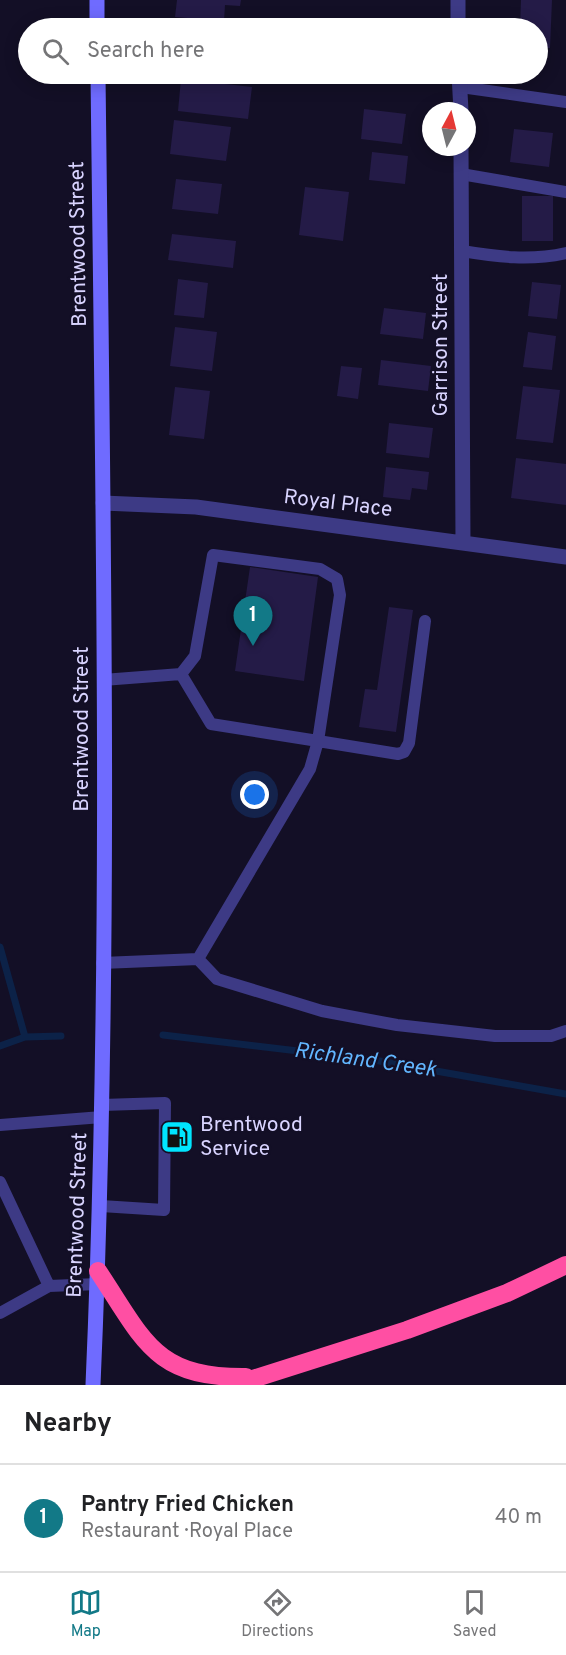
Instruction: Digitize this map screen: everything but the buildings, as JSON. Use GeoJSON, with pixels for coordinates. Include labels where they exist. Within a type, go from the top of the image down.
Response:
{"type":"FeatureCollection","features":[{"type":"Feature","properties":{"kind":"highway"},"geometry":{"type":"LineString","coordinates":[[234,1385],[407,1330],[507,1293],[566,1265]]}},
{"type":"Feature","properties":{"kind":"highway"},"geometry":{"type":"LineString","coordinates":[[98,1277],[146,1340],[166,1361],[185,1371],[214,1378],[254,1377]]}},
{"type":"Feature","properties":{"kind":"main road"},"geometry":{"type":"LineString","coordinates":[[97,0],[97,18]]}},
{"type":"Feature","properties":{"kind":"main road","name":"Brentwood Street"},"geometry":{"type":"LineString","coordinates":[[93,1385],[101,1206],[102,1111],[103,502],[98,84]]}},
{"type":"Feature","properties":{"kind":"street"},"geometry":{"type":"LineString","coordinates":[[458,0],[458,18]]}},
{"type":"Feature","properties":{"kind":"street"},"geometry":{"type":"LineString","coordinates":[[460,84],[461,102]]}},
{"type":"Feature","properties":{"kind":"street","name":"Garrison Street"},"geometry":{"type":"LineString","coordinates":[[461,156],[463,543]]}},
{"type":"Feature","properties":{"kind":"street","name":"Royal Place"},"geometry":{"type":"LineString","coordinates":[[103,502],[196,507],[566,557]]}},
{"type":"Feature","properties":{"kind":"lane"},"geometry":{"type":"LineString","coordinates":[[476,84],[566,102]]}},
{"type":"Feature","properties":{"kind":"lane"},"geometry":{"type":"LineString","coordinates":[[461,174],[566,192]]}},
{"type":"Feature","properties":{"kind":"lane"},"geometry":{"type":"LineString","coordinates":[[462,251],[496,257],[539,259],[566,254]]}},
{"type":"Feature","properties":{"kind":"lane"},"geometry":{"type":"LineString","coordinates":[[103,680],[182,674],[195,656],[213,555],[328,572],[337,579],[340,595],[318,741],[310,770],[198,959]]}},
{"type":"Feature","properties":{"kind":"lane"},"geometry":{"type":"LineString","coordinates":[[182,674],[210,724],[398,754],[404,752],[409,743],[425,621]]}},
{"type":"Feature","properties":{"kind":"lane"},"geometry":{"type":"LineString","coordinates":[[102,963],[198,959],[217,979],[259,993],[343,1015],[397,1025],[495,1036],[551,1036],[566,1031]]}},
{"type":"Feature","properties":{"kind":"lane"},"geometry":{"type":"LineString","coordinates":[[0,1125],[165,1103],[164,1210],[101,1206]]}},
{"type":"Feature","properties":{"kind":"lane"},"geometry":{"type":"LineString","coordinates":[[0,1182],[49,1286]]}},
{"type":"Feature","properties":{"kind":"lane"},"geometry":{"type":"LineString","coordinates":[[0,1313],[49,1286],[98,1277]]}},
{"type":"Feature","properties":{"kind":"waterway"},"geometry":{"type":"LineString","coordinates":[[0,947],[25,1037]]}},
{"type":"Feature","properties":{"kind":"waterway","name":"Richland Creek"},"geometry":{"type":"LineString","coordinates":[[163,1035],[374,1060],[566,1094]]}},
{"type":"Feature","properties":{"kind":"waterway","name":"Richland Creek"},"geometry":{"type":"LineString","coordinates":[[0,1046],[25,1037],[61,1036]]}},
{"type":"Feature","properties":{"kind":"place","name":"Pantry Fried Chicken"},"geometry":{"type":"Point","coordinates":[253,646]}},
{"type":"Feature","properties":{"kind":"place","name":"Brentwood Service"},"geometry":{"type":"Point","coordinates":[177,1137]}}]}
